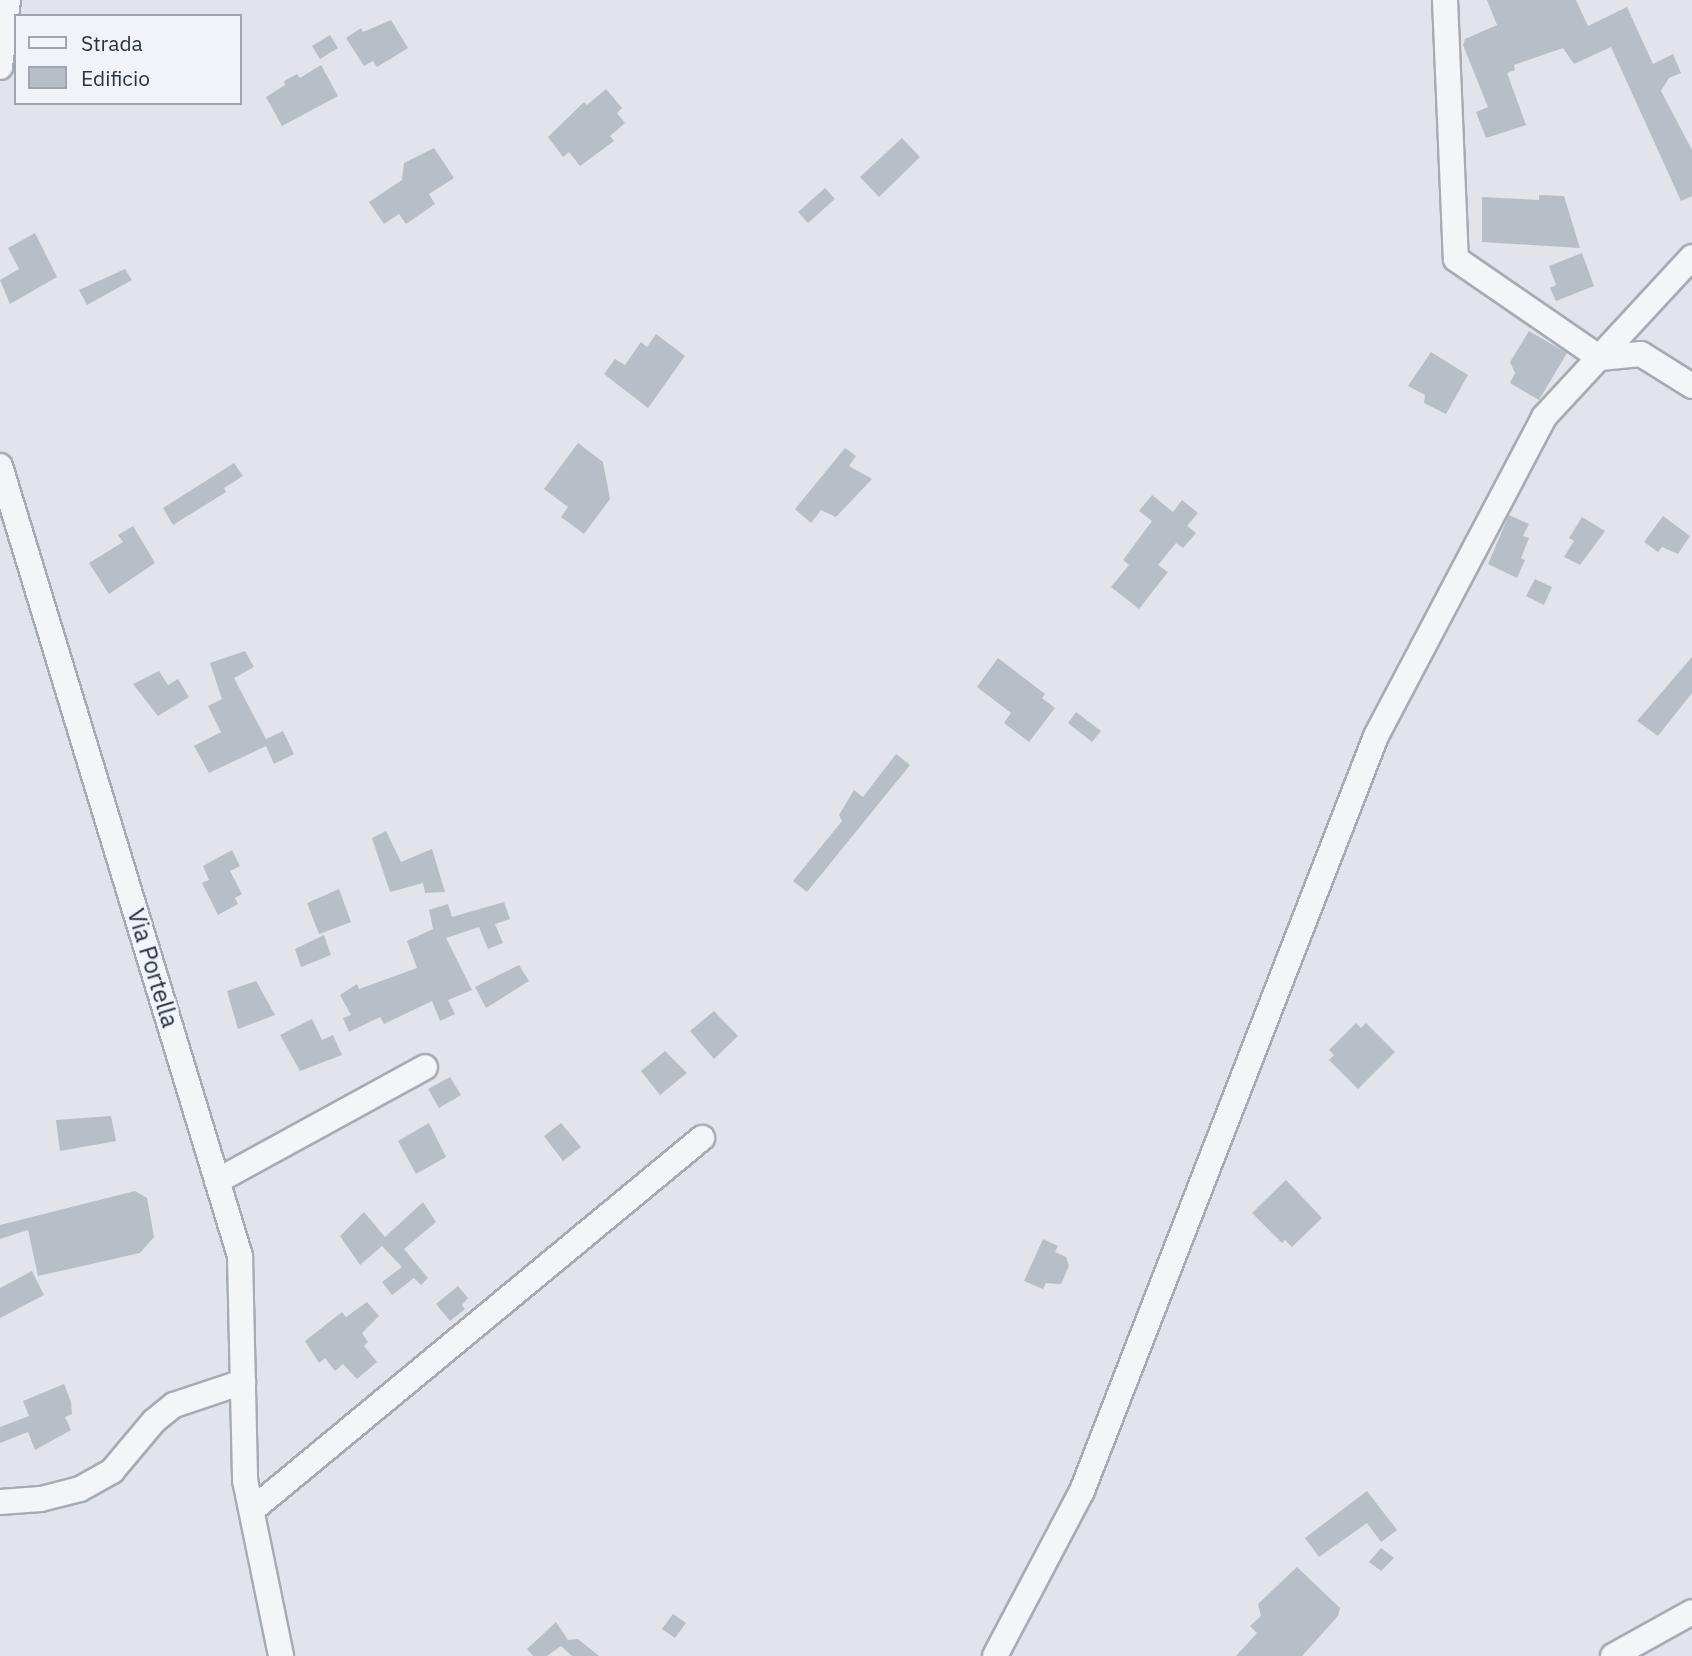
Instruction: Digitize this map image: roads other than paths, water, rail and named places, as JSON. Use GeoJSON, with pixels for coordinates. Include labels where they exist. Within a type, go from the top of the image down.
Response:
{"type":"FeatureCollection","features":[{"type":"Feature","properties":{"kind":"street"},"geometry":{"type":"LineString","coordinates":[[0,67],[8,0]]}},
{"type":"Feature","properties":{"kind":"street"},"geometry":{"type":"LineString","coordinates":[[1446,0],[1456,259],[1600,358],[1641,354],[1692,386]]}},
{"type":"Feature","properties":{"kind":"street"},"geometry":{"type":"LineString","coordinates":[[995,1656],[1082,1491],[1376,736],[1544,416],[1692,257]]}},
{"type":"Feature","properties":{"kind":"street","name":"Via Portella"},"geometry":{"type":"LineString","coordinates":[[0,466],[240,1256],[245,1480],[281,1656]]}},
{"type":"Feature","properties":{"kind":"street"},"geometry":{"type":"LineString","coordinates":[[217,1181],[425,1067]]}},
{"type":"Feature","properties":{"kind":"street"},"geometry":{"type":"LineString","coordinates":[[252,1510],[702,1138]]}},
{"type":"Feature","properties":{"kind":"street"},"geometry":{"type":"LineString","coordinates":[[0,1502],[41,1499],[80,1489],[112,1471],[154,1421],[174,1405],[243,1382]]}},
{"type":"Feature","properties":{"kind":"street"},"geometry":{"type":"LineString","coordinates":[[1613,1656],[1692,1612]]}}]}
